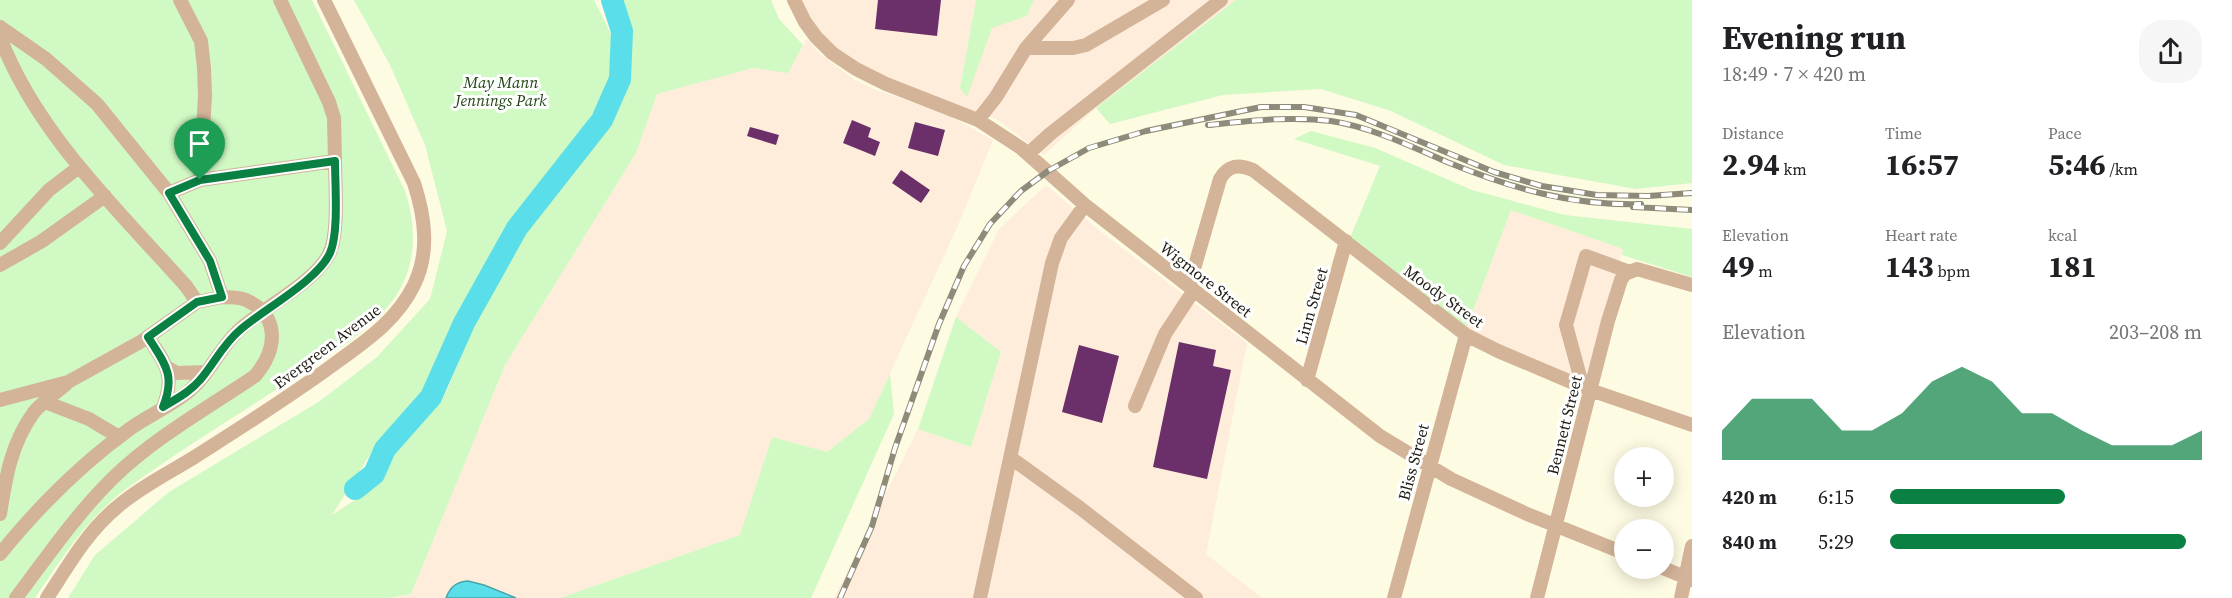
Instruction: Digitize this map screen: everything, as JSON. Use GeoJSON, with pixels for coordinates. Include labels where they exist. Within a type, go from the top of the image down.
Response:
{"type":"FeatureCollection","features":[{"type":"Feature","properties":{"kind":"street"},"geometry":{"type":"LineString","coordinates":[[180,0],[201,41],[205,96],[200,180]]}},
{"type":"Feature","properties":{"kind":"street"},"geometry":{"type":"LineString","coordinates":[[0,554],[53,493],[94,456],[189,391],[239,330],[323,266],[331,250],[334,231],[334,118],[329,102],[280,0]]}},
{"type":"Feature","properties":{"kind":"street","name":"Evergreen Avenue"},"geometry":{"type":"LineString","coordinates":[[47,598],[83,544],[117,507],[297,392],[391,319],[415,283],[423,257],[424,230],[422,208],[417,192],[324,0]]}},
{"type":"Feature","properties":{"kind":"street","name":"Wigmore Street"},"geometry":{"type":"LineString","coordinates":[[794,0],[805,22],[832,53],[856,69],[886,84],[978,120],[1028,154],[1085,205],[1380,436],[1462,484],[1614,549]]}},
{"type":"Feature","properties":{"kind":"street"},"geometry":{"type":"LineString","coordinates":[[978,120],[996,97],[1026,48],[1068,0]]}},
{"type":"Feature","properties":{"kind":"street"},"geometry":{"type":"LineString","coordinates":[[1026,48],[1073,48],[1086,45],[1162,0]]}},
{"type":"Feature","properties":{"kind":"street"},"geometry":{"type":"LineString","coordinates":[[1028,154],[1050,134],[1221,0]]}},
{"type":"Feature","properties":{"kind":"street"},"geometry":{"type":"LineString","coordinates":[[0,27],[46,59],[97,104],[169,193],[210,261],[222,297]]}},
{"type":"Feature","properties":{"kind":"street"},"geometry":{"type":"LineString","coordinates":[[0,37],[5,64],[51,130],[79,167],[186,286],[197,302]]}},
{"type":"Feature","properties":{"kind":"street"},"geometry":{"type":"LineString","coordinates":[[169,193],[200,180],[335,161]]}},
{"type":"Feature","properties":{"kind":"street","name":"Moody Street"},"geometry":{"type":"LineString","coordinates":[[1191,288],[1220,179],[1224,172],[1234,166],[1244,166],[1253,170],[1466,335],[1590,390],[1692,425]]}},
{"type":"Feature","properties":{"kind":"street"},"geometry":{"type":"LineString","coordinates":[[0,243],[49,190],[79,167]]}},
{"type":"Feature","properties":{"kind":"street"},"geometry":{"type":"LineString","coordinates":[[0,265],[42,241],[105,196]]}},
{"type":"Feature","properties":{"kind":"street"},"geometry":{"type":"LineString","coordinates":[[980,598],[1052,263],[1061,238],[1085,205]]}},
{"type":"Feature","properties":{"kind":"street","name":"Linn Street"},"geometry":{"type":"LineString","coordinates":[[1306,380],[1346,241]]}},
{"type":"Feature","properties":{"kind":"street"},"geometry":{"type":"LineString","coordinates":[[1590,390],[1581,380],[1566,326],[1586,256],[1634,271],[1692,285]]}},
{"type":"Feature","properties":{"kind":"street","name":"Bennett Street"},"geometry":{"type":"LineString","coordinates":[[1537,598],[1590,390],[1621,280],[1625,274],[1634,271]]}},
{"type":"Feature","properties":{"kind":"street"},"geometry":{"type":"LineString","coordinates":[[1135,406],[1165,334],[1191,288]]}},
{"type":"Feature","properties":{"kind":"street"},"geometry":{"type":"LineString","coordinates":[[0,514],[8,462],[19,436],[35,411],[68,382],[148,337],[197,302],[222,297],[244,299],[265,312],[271,325],[271,346],[265,364],[255,376],[158,441],[115,476],[78,516],[16,598]]}},
{"type":"Feature","properties":{"kind":"street","name":"Bliss Street"},"geometry":{"type":"LineString","coordinates":[[1394,598],[1428,466],[1466,335]]}},
{"type":"Feature","properties":{"kind":"street"},"geometry":{"type":"LineString","coordinates":[[148,337],[168,369],[168,395],[163,407]]}},
{"type":"Feature","properties":{"kind":"street"},"geometry":{"type":"LineString","coordinates":[[168,369],[177,373],[206,372]]}},
{"type":"Feature","properties":{"kind":"street"},"geometry":{"type":"LineString","coordinates":[[0,400],[68,382]]}},
{"type":"Feature","properties":{"kind":"street"},"geometry":{"type":"LineString","coordinates":[[45,402],[89,419],[119,437]]}},
{"type":"Feature","properties":{"kind":"street"},"geometry":{"type":"LineString","coordinates":[[1011,458],[1197,598]]}},
{"type":"Feature","properties":{"kind":"street"},"geometry":{"type":"LineString","coordinates":[[1681,598],[1689,579],[1692,546]]}},
{"type":"Feature","properties":{"kind":"street"},"geometry":{"type":"LineString","coordinates":[[1674,572],[1689,579]]}},
{"type":"Feature","properties":{"kind":"shaded area"},"geometry":{"type":"Polygon","coordinates":[[[800,0],[976,0],[960,88],[992,27],[1027,16],[1034,0],[1236,0],[1096,108],[1044,155],[998,120],[878,75],[856,63],[834,47],[817,27],[800,0]]]}},
{"type":"Feature","properties":{"kind":"shaded area"},"geometry":{"type":"Polygon","coordinates":[[[807,39],[821,55],[855,80],[946,114],[993,140],[959,223],[869,419],[827,452],[772,437],[740,535],[560,598],[389,598],[411,594],[505,365],[636,153],[657,94],[753,68],[788,72],[807,39]]]}},
{"type":"Feature","properties":{"kind":"shaded area"},"geometry":{"type":"Polygon","coordinates":[[[1046,185],[1100,231],[1247,343],[1206,554],[1262,598],[834,598],[918,429],[971,447],[1001,352],[956,317],[999,229],[1046,185]]]}},
{"type":"Feature","properties":{"kind":"shaded area"},"geometry":{"type":"Polygon","coordinates":[[[1511,210],[1623,249],[1588,382],[1466,329],[1511,210]]]}},
{"type":"Feature","properties":{"kind":"green space"},"geometry":{"type":"Polygon","coordinates":[[[0,0],[312,0],[405,191],[413,233],[411,261],[407,275],[393,300],[373,322],[337,350],[171,458],[114,498],[88,524],[35,598],[0,598],[0,0]]]}},
{"type":"Feature","properties":{"kind":"green space","name":"May Mann Jennings Park"},"geometry":{"type":"Polygon","coordinates":[[[354,0],[594,0],[611,34],[611,83],[574,145],[507,227],[472,292],[430,384],[379,440],[332,515],[381,483],[390,450],[446,392],[476,321],[524,233],[608,125],[629,78],[631,23],[621,0],[771,0],[779,19],[803,45],[788,73],[753,68],[657,94],[636,153],[505,365],[411,594],[389,598],[68,598],[95,555],[169,492],[320,401],[377,357],[430,299],[447,231],[425,145],[390,65],[354,0]]]}},
{"type":"Feature","properties":{"kind":"green space"},"geometry":{"type":"Polygon","coordinates":[[[976,0],[1034,0],[1027,16],[992,28],[967,97],[960,88],[976,0]]]}},
{"type":"Feature","properties":{"kind":"green space"},"geometry":{"type":"Polygon","coordinates":[[[1236,0],[1692,0],[1692,183],[1636,189],[1504,165],[1391,111],[1321,89],[1223,95],[1110,124],[1096,108],[1236,0]]]}},
{"type":"Feature","properties":{"kind":"green space"},"geometry":{"type":"Polygon","coordinates":[[[1311,131],[1375,148],[1472,190],[1565,215],[1692,229],[1692,277],[1622,255],[1623,249],[1511,210],[1466,329],[1350,238],[1380,166],[1294,139],[1311,131]]]}},
{"type":"Feature","properties":{"kind":"green space"},"geometry":{"type":"Polygon","coordinates":[[[956,317],[1001,352],[971,447],[918,429],[956,317]]]}},
{"type":"Feature","properties":{"kind":"green space"},"geometry":{"type":"Polygon","coordinates":[[[890,374],[894,414],[811,598],[560,598],[740,535],[772,437],[827,452],[869,419],[890,374]]]}},
{"type":"Feature","properties":{"kind":"water"},"geometry":{"type":"Polygon","coordinates":[[[468,581],[516,598],[446,598],[454,586],[468,581]]]}},
{"type":"Feature","properties":{"kind":"building"},"geometry":{"type":"Polygon","coordinates":[[[878,0],[941,0],[937,36],[875,29],[878,0]]]}},
{"type":"Feature","properties":{"kind":"building"},"geometry":{"type":"Polygon","coordinates":[[[852,120],[871,128],[868,137],[880,142],[875,156],[843,143],[852,120]]]}},
{"type":"Feature","properties":{"kind":"building"},"geometry":{"type":"Polygon","coordinates":[[[915,122],[945,130],[938,156],[908,148],[915,122]]]}},
{"type":"Feature","properties":{"kind":"building"},"geometry":{"type":"Polygon","coordinates":[[[750,127],[779,135],[776,145],[747,136],[750,127]]]}},
{"type":"Feature","properties":{"kind":"building"},"geometry":{"type":"Polygon","coordinates":[[[901,170],[930,190],[921,203],[892,183],[901,170]]]}},
{"type":"Feature","properties":{"kind":"building"},"geometry":{"type":"Polygon","coordinates":[[[1179,342],[1216,350],[1213,366],[1231,370],[1207,479],[1153,467],[1179,342]]]}},
{"type":"Feature","properties":{"kind":"building"},"geometry":{"type":"Polygon","coordinates":[[[1079,345],[1119,356],[1102,423],[1062,412],[1079,345]]]}},
{"type":"Feature","properties":{"kind":"waterway"},"geometry":{"type":"LineString","coordinates":[[355,489],[374,474],[385,449],[431,397],[464,323],[517,228],[602,120],[620,79],[622,31],[612,0]]}},
{"type":"Feature","properties":{"kind":"railway"},"geometry":{"type":"LineString","coordinates":[[840,598],[872,526],[895,448],[939,324],[964,266],[990,224],[1021,191],[1048,171],[1089,148],[1146,131],[1261,107],[1304,107],[1356,115],[1494,172],[1542,186],[1597,195],[1648,196],[1692,193]]}},
{"type":"Feature","properties":{"kind":"railway"},"geometry":{"type":"LineString","coordinates":[[1208,125],[1285,119],[1331,121],[1376,132],[1494,180],[1542,194],[1590,202],[1641,204]]}},
{"type":"Feature","properties":{"kind":"railway"},"geometry":{"type":"LineString","coordinates":[[1633,207],[1692,210]]}},
{"type":"Feature","properties":{"kind":"route"},"geometry":{"type":"LineString","coordinates":[[335,161],[334,231],[331,250],[323,266],[239,330],[219,352],[201,380],[189,391],[163,407],[170,381],[168,369],[148,337],[197,302],[222,297],[210,261],[169,193],[200,180],[335,161]]}}]}
